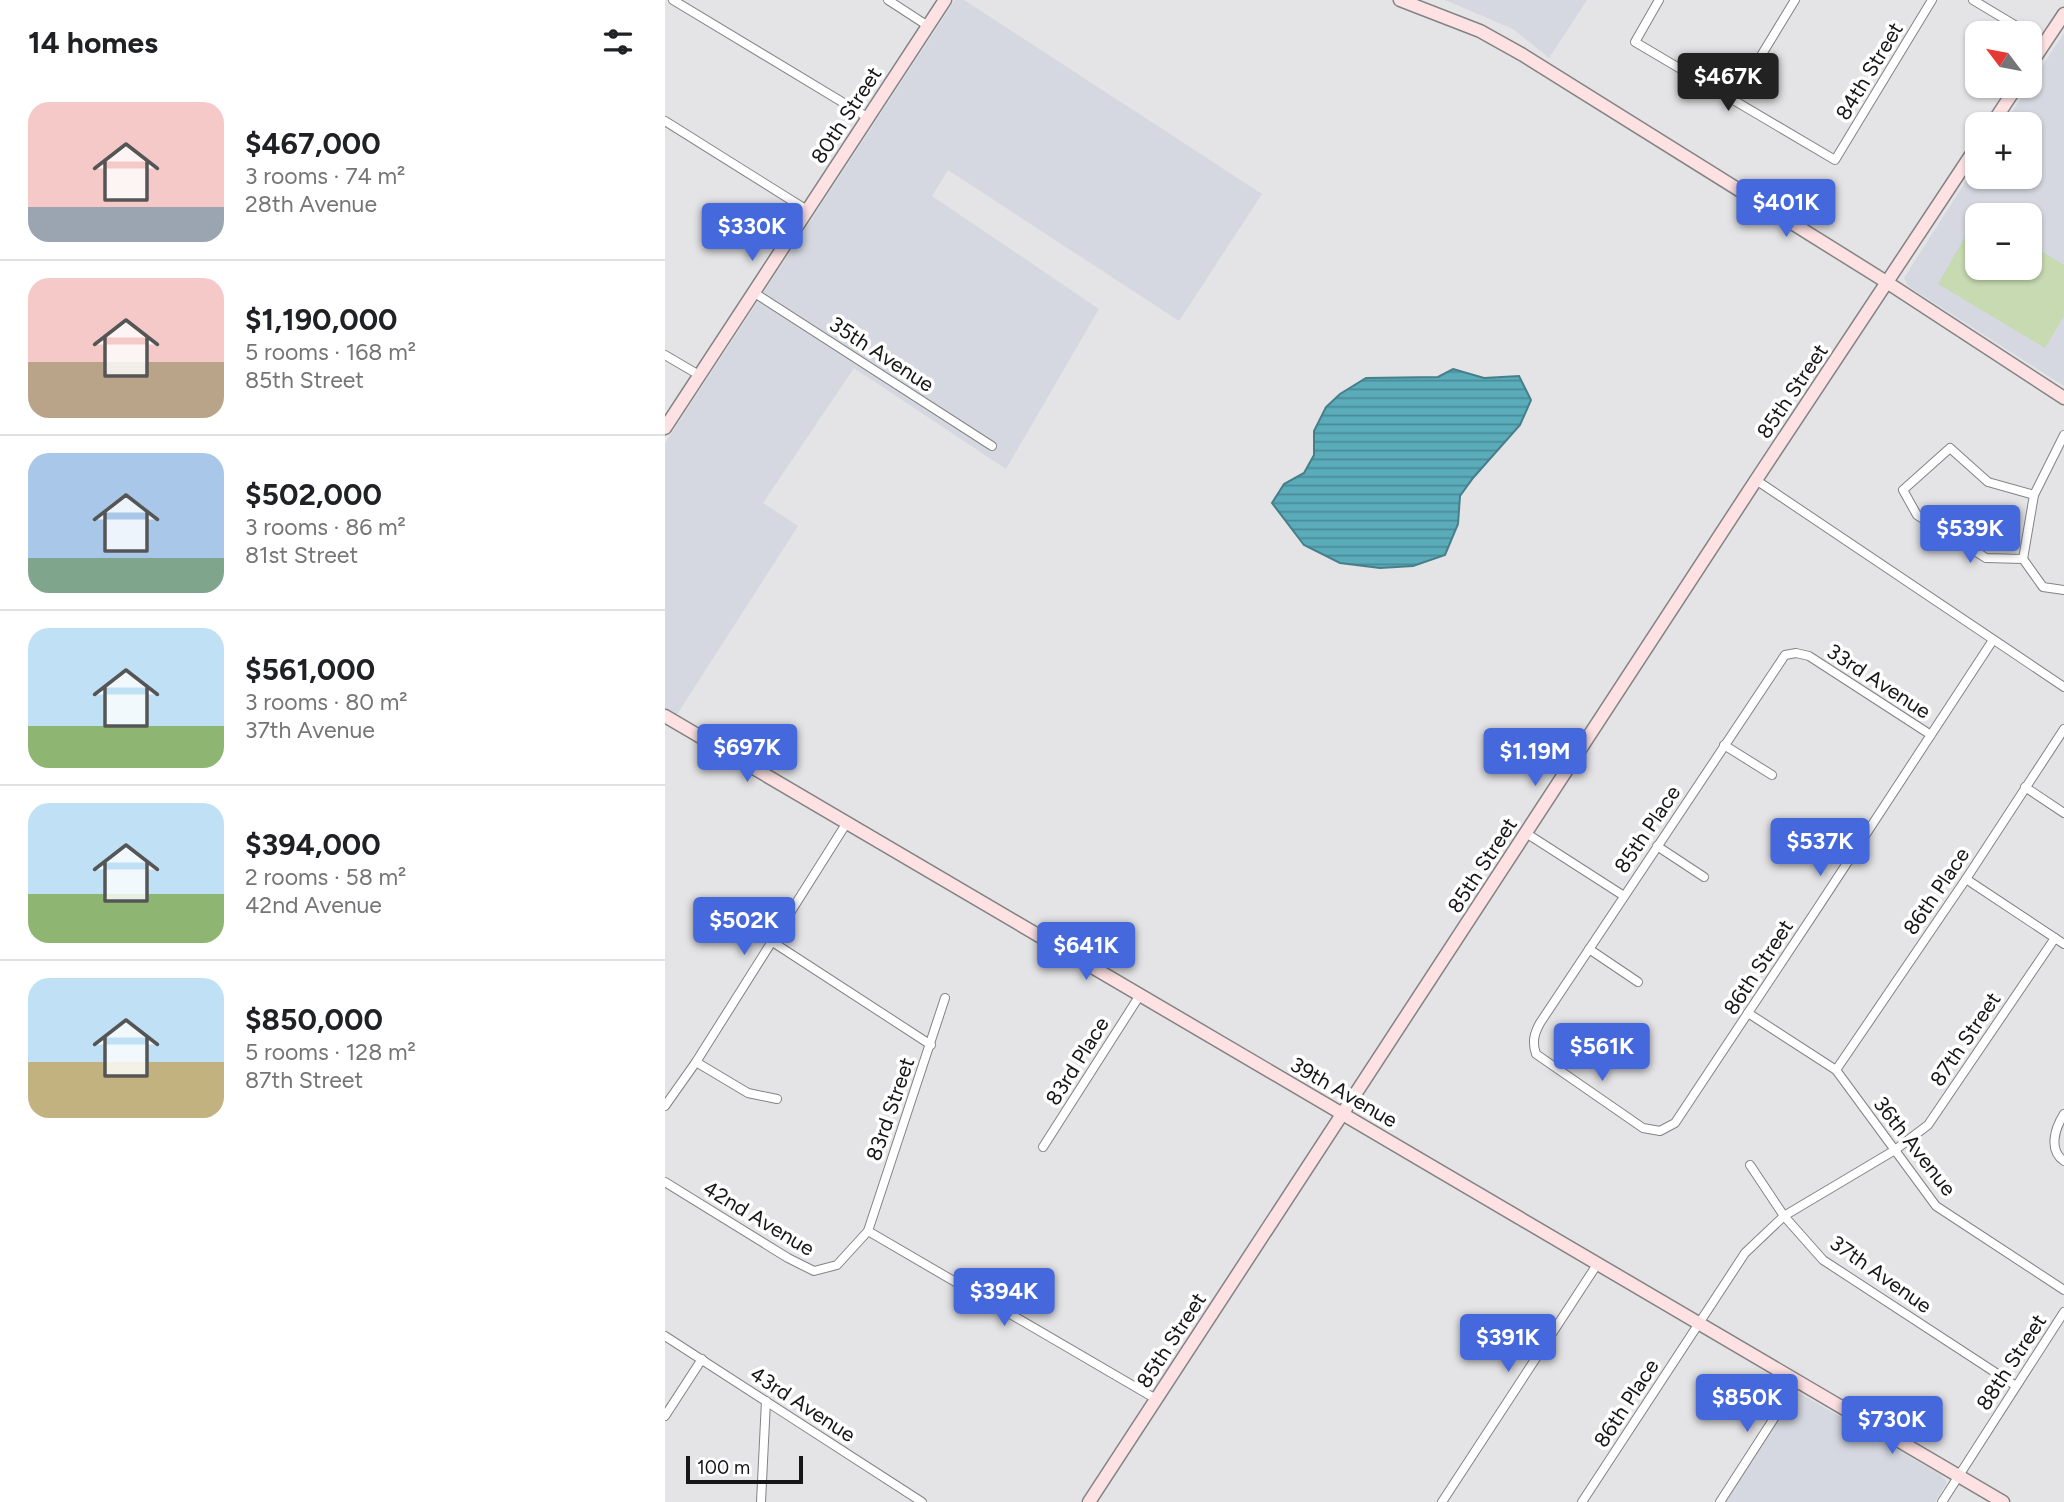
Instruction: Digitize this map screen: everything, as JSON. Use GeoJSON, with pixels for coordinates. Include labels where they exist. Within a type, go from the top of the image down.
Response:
{"type":"FeatureCollection","features":[{"type":"Feature","properties":{"kind":"street"},"geometry":{"type":"LineString","coordinates":[[673,0],[867,117]]}},
{"type":"Feature","properties":{"kind":"street"},"geometry":{"type":"LineString","coordinates":[[888,0],[928,26]]}},
{"type":"Feature","properties":{"kind":"street","name":"80th Street"},"geometry":{"type":"LineString","coordinates":[[665,428],[946,0]]}},
{"type":"Feature","properties":{"kind":"street"},"geometry":{"type":"LineString","coordinates":[[1400,0],[1480,31],[1523,55],[1888,283],[2064,398]]}},
{"type":"Feature","properties":{"kind":"street"},"geometry":{"type":"LineString","coordinates":[[1659,0],[1635,42],[1734,100],[1795,0]]}},
{"type":"Feature","properties":{"kind":"street","name":"84th Street"},"geometry":{"type":"LineString","coordinates":[[1734,100],[1835,160],[1932,0]]}},
{"type":"Feature","properties":{"kind":"street"},"geometry":{"type":"LineString","coordinates":[[1973,0],[2008,21]]}},
{"type":"Feature","properties":{"kind":"street"},"geometry":{"type":"LineString","coordinates":[[2042,47],[2064,14]]}},
{"type":"Feature","properties":{"kind":"street"},"geometry":{"type":"LineString","coordinates":[[665,121],[807,210]]}},
{"type":"Feature","properties":{"kind":"street","name":"85th Street"},"geometry":{"type":"LineString","coordinates":[[1089,1502],[1965,164]]}},
{"type":"Feature","properties":{"kind":"street","name":"35th Avenue"},"geometry":{"type":"LineString","coordinates":[[753,292],[992,446]]}},
{"type":"Feature","properties":{"kind":"street"},"geometry":{"type":"LineString","coordinates":[[665,355],[699,375]]}},
{"type":"Feature","properties":{"kind":"street"},"geometry":{"type":"LineString","coordinates":[[2064,435],[2034,495],[2023,559],[2043,587],[2064,590]]}},
{"type":"Feature","properties":{"kind":"street"},"geometry":{"type":"LineString","coordinates":[[2023,559],[1986,558],[1917,515],[1903,490],[1950,448],[1988,482],[2034,495]]}},
{"type":"Feature","properties":{"kind":"street"},"geometry":{"type":"LineString","coordinates":[[1756,480],[2064,687]]}},
{"type":"Feature","properties":{"kind":"street","name":"86th Street"},"geometry":{"type":"LineString","coordinates":[[1660,1131],[1675,1123],[1993,640]]}},
{"type":"Feature","properties":{"kind":"street","name":"85th Place"},"geometry":{"type":"LineString","coordinates":[[1660,1131],[1643,1128],[1542,1060],[1533,1046],[1534,1034],[1785,655],[1796,653],[1809,656]]}},
{"type":"Feature","properties":{"kind":"street","name":"33rd Avenue"},"geometry":{"type":"LineString","coordinates":[[1809,656],[1931,735]]}},
{"type":"Feature","properties":{"kind":"street","name":"39th Avenue"},"geometry":{"type":"LineString","coordinates":[[665,716],[2003,1502]]}},
{"type":"Feature","properties":{"kind":"street","name":"86th Place"},"geometry":{"type":"LineString","coordinates":[[1836,1070],[2064,729]]}},
{"type":"Feature","properties":{"kind":"street"},"geometry":{"type":"LineString","coordinates":[[1724,745],[1772,775]]}},
{"type":"Feature","properties":{"kind":"street"},"geometry":{"type":"LineString","coordinates":[[2025,787],[2064,813]]}},
{"type":"Feature","properties":{"kind":"street"},"geometry":{"type":"LineString","coordinates":[[665,1106],[696,1062],[846,824]]}},
{"type":"Feature","properties":{"kind":"street"},"geometry":{"type":"LineString","coordinates":[[1526,832],[1624,896]]}},
{"type":"Feature","properties":{"kind":"street"},"geometry":{"type":"LineString","coordinates":[[1657,846],[1704,877]]}},
{"type":"Feature","properties":{"kind":"street"},"geometry":{"type":"LineString","coordinates":[[1966,878],[2064,944]]}},
{"type":"Feature","properties":{"kind":"street","name":"87th Street"},"geometry":{"type":"LineString","coordinates":[[1784,1216],[1895,1150],[1928,1125],[2055,938]]}},
{"type":"Feature","properties":{"kind":"street"},"geometry":{"type":"LineString","coordinates":[[771,941],[931,1045]]}},
{"type":"Feature","properties":{"kind":"street"},"geometry":{"type":"LineString","coordinates":[[1589,949],[1638,982]]}},
{"type":"Feature","properties":{"kind":"street","name":"83rd Place"},"geometry":{"type":"LineString","coordinates":[[1043,1147],[1140,995]]}},
{"type":"Feature","properties":{"kind":"street","name":"83rd Street"},"geometry":{"type":"LineString","coordinates":[[867,1231],[945,998]]}},
{"type":"Feature","properties":{"kind":"street","name":"36th Avenue"},"geometry":{"type":"LineString","coordinates":[[1748,1013],[1836,1070],[1936,1206],[2064,1290]]}},
{"type":"Feature","properties":{"kind":"street"},"geometry":{"type":"LineString","coordinates":[[696,1062],[748,1093],[777,1099]]}},
{"type":"Feature","properties":{"kind":"street"},"geometry":{"type":"LineString","coordinates":[[2064,1114],[2057,1125],[2054,1143],[2059,1158],[2064,1161]]}},
{"type":"Feature","properties":{"kind":"street","name":"37th Avenue"},"geometry":{"type":"LineString","coordinates":[[1750,1165],[1784,1216],[1823,1260],[2016,1386]]}},
{"type":"Feature","properties":{"kind":"street","name":"42nd Avenue"},"geometry":{"type":"LineString","coordinates":[[665,1182],[788,1258],[814,1271],[837,1265],[867,1231]]}},
{"type":"Feature","properties":{"kind":"street","name":"86th Place"},"geometry":{"type":"LineString","coordinates":[[1582,1502],[1745,1253],[1784,1216]]}},
{"type":"Feature","properties":{"kind":"street"},"geometry":{"type":"LineString","coordinates":[[867,1231],[1156,1399]]}},
{"type":"Feature","properties":{"kind":"street"},"geometry":{"type":"LineString","coordinates":[[1442,1502],[1598,1263]]}},
{"type":"Feature","properties":{"kind":"street","name":"88th Street"},"geometry":{"type":"LineString","coordinates":[[1941,1502],[2064,1312]]}},
{"type":"Feature","properties":{"kind":"street","name":"43rd Avenue"},"geometry":{"type":"LineString","coordinates":[[665,1336],[922,1502]]}},
{"type":"Feature","properties":{"kind":"street"},"geometry":{"type":"LineString","coordinates":[[665,1416],[702,1359]]}},
{"type":"Feature","properties":{"kind":"street"},"geometry":{"type":"LineString","coordinates":[[1720,1502],[1798,1381]]}},
{"type":"Feature","properties":{"kind":"street"},"geometry":{"type":"LineString","coordinates":[[761,1502],[766,1401]]}},
{"type":"Feature","properties":{"kind":"shaded area"},"geometry":{"type":"Polygon","coordinates":[[[955,0],[964,0],[1262,194],[1179,321],[948,170],[932,196],[1099,309],[1006,469],[854,368],[763,503],[798,526],[676,716],[665,709],[665,443],[955,0]]]}},
{"type":"Feature","properties":{"kind":"shaded area"},"geometry":{"type":"Polygon","coordinates":[[[1445,0],[1587,0],[1549,58],[1513,29],[1445,0]]]}},
{"type":"Feature","properties":{"kind":"shaded area"},"geometry":{"type":"Polygon","coordinates":[[[2064,33],[2064,386],[1909,287],[1904,278],[1965,183],[1965,189],[2042,189],[2042,112],[2012,112],[2021,98],[2042,98],[2042,66],[2064,33]]]}},
{"type":"Feature","properties":{"kind":"shaded area"},"geometry":{"type":"Polygon","coordinates":[[[1799,1393],[1941,1475],[1946,1484],[1935,1502],[1724,1502],[1791,1399],[1799,1393]]]}},
{"type":"Feature","properties":{"kind":"green space"},"geometry":{"type":"Polygon","coordinates":[[[1965,237],[1965,280],[2042,280],[2042,251],[2064,265],[2064,316],[2045,348],[1938,284],[1965,237]]]}},
{"type":"Feature","properties":{"kind":"water"},"geometry":{"type":"Polygon","coordinates":[[[1453,369],[1484,378],[1519,376],[1531,400],[1520,425],[1460,496],[1458,524],[1445,555],[1413,566],[1380,568],[1340,563],[1304,545],[1272,503],[1284,484],[1304,473],[1314,455],[1314,431],[1326,407],[1340,394],[1366,378],[1438,377],[1453,369]]]}}]}
